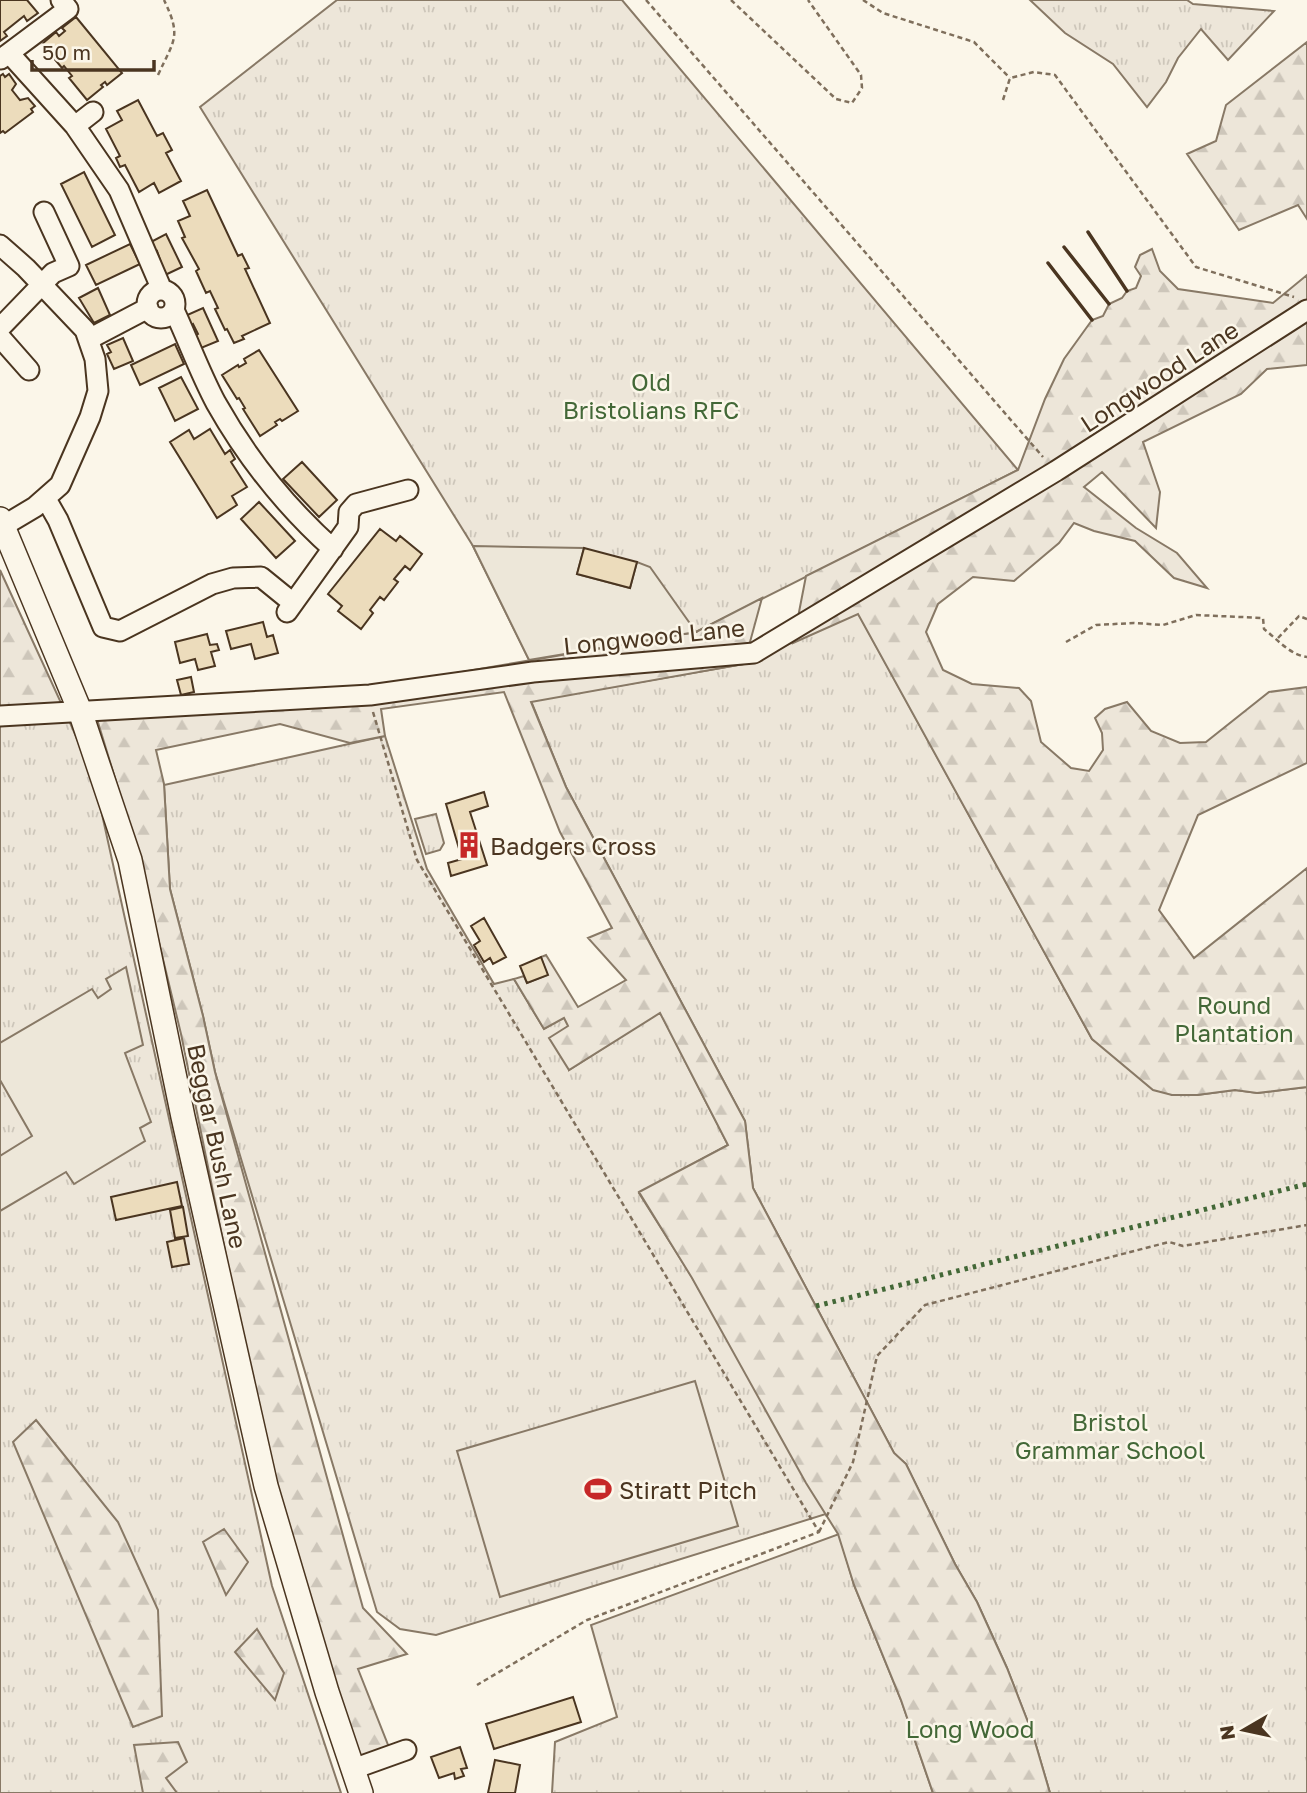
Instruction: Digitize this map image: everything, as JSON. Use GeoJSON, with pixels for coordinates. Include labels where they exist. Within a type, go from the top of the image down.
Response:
{"type":"FeatureCollection","features":[{"type":"Feature","properties":{"kind":"main road","name":"Beggar Bush Lane"},"geometry":{"type":"LineString","coordinates":[[1,523],[80,711],[130,860],[186,1130],[266,1486],[327,1692],[361,1793]]}},
{"type":"Feature","properties":{"kind":"street"},"geometry":{"type":"LineString","coordinates":[[61,0],[68,9],[5,56],[75,126],[120,190],[162,290]]}},
{"type":"Feature","properties":{"kind":"street"},"geometry":{"type":"LineString","coordinates":[[75,126],[93,112]]}},
{"type":"Feature","properties":{"kind":"street"},"geometry":{"type":"LineString","coordinates":[[0,328],[53,273],[69,266],[44,212]]}},
{"type":"Feature","properties":{"kind":"street"},"geometry":{"type":"LineString","coordinates":[[0,245],[43,284],[85,330],[95,359],[98,391],[60,485],[46,499],[1,523]]}},
{"type":"Feature","properties":{"kind":"street"},"geometry":{"type":"LineString","coordinates":[[174,310],[169,316],[160,318],[153,315],[148,308],[148,299],[154,292],[162,290],[170,293],[175,301],[174,310],[216,402],[278,494],[300,520],[332,549]]}},
{"type":"Feature","properties":{"kind":"street","name":"Longwood Lane"},"geometry":{"type":"LineString","coordinates":[[0,716],[370,695],[533,672],[754,653],[1055,471],[1301,307]]}},
{"type":"Feature","properties":{"kind":"street"},"geometry":{"type":"LineString","coordinates":[[89,339],[148,308]]}},
{"type":"Feature","properties":{"kind":"street"},"geometry":{"type":"LineString","coordinates":[[0,337],[29,370]]}},
{"type":"Feature","properties":{"kind":"street"},"geometry":{"type":"LineString","coordinates":[[46,499],[58,520],[103,627],[120,631],[212,583],[233,578],[261,577],[290,608],[348,527],[349,512],[356,504],[408,490]]}},
{"type":"Feature","properties":{"kind":"street"},"geometry":{"type":"LineString","coordinates":[[353,1769],[406,1750]]}},
{"type":"Feature","properties":{"kind":"path"},"geometry":{"type":"LineString","coordinates":[[158,75],[176,37],[174,21],[164,0]]}},
{"type":"Feature","properties":{"kind":"path"},"geometry":{"type":"LineString","coordinates":[[646,0],[1055,471]]}},
{"type":"Feature","properties":{"kind":"path"},"geometry":{"type":"LineString","coordinates":[[731,0],[836,99],[852,103],[862,88],[861,75],[808,0]]}},
{"type":"Feature","properties":{"kind":"path"},"geometry":{"type":"LineString","coordinates":[[863,0],[883,13],[974,42],[1010,78]]}},
{"type":"Feature","properties":{"kind":"path"},"geometry":{"type":"LineString","coordinates":[[1010,78],[1034,72],[1055,75],[1196,267],[1301,307]]}},
{"type":"Feature","properties":{"kind":"path"},"geometry":{"type":"LineString","coordinates":[[1003,100],[1010,78]]}},
{"type":"Feature","properties":{"kind":"path"},"geometry":{"type":"LineString","coordinates":[[1066,642],[1096,625],[1163,625],[1196,615],[1263,618],[1264,629],[1300,656],[1307,657]]}},
{"type":"Feature","properties":{"kind":"path"},"geometry":{"type":"LineString","coordinates":[[1277,639],[1299,616],[1307,618]]}},
{"type":"Feature","properties":{"kind":"path"},"geometry":{"type":"LineString","coordinates":[[370,695],[377,730],[417,860],[819,1532]]}},
{"type":"Feature","properties":{"kind":"path"},"geometry":{"type":"LineString","coordinates":[[477,1685],[587,1620],[819,1532],[853,1462],[877,1356],[925,1305],[1169,1242],[1183,1246],[1307,1225]]}},
{"type":"Feature","properties":{"kind":"green space","name":"Old Bristolians RFC"},"geometry":{"type":"Polygon","coordinates":[[[337,0],[622,0],[1018,470],[696,632],[529,660],[473,546],[200,107],[337,0]]]}},
{"type":"Feature","properties":{"kind":"green space"},"geometry":{"type":"Polygon","coordinates":[[[1030,0],[1187,0],[1193,4],[1274,11],[1228,60],[1201,29],[1178,58],[1166,82],[1147,107],[1113,64],[1065,33],[1030,0]]]}},
{"type":"Feature","properties":{"kind":"green space"},"geometry":{"type":"Polygon","coordinates":[[[1307,42],[1307,219],[1298,205],[1239,230],[1187,154],[1216,141],[1226,105],[1307,42]]]}},
{"type":"Feature","properties":{"kind":"green space","name":"Round Plantation"},"geometry":{"type":"Polygon","coordinates":[[[1152,249],[1160,271],[1178,289],[1273,303],[1307,275],[1307,365],[1267,369],[1241,394],[1143,442],[1160,492],[1156,528],[1102,472],[1084,487],[1136,528],[1177,553],[1207,588],[1174,578],[1135,541],[1074,523],[1059,543],[1014,581],[973,577],[938,604],[926,632],[943,670],[972,684],[1019,688],[1031,701],[1041,742],[1071,768],[1089,771],[1103,750],[1102,733],[1095,718],[1105,709],[1127,702],[1151,731],[1180,743],[1206,742],[1269,692],[1307,687],[1307,763],[1198,815],[1159,910],[1194,958],[1307,868],[1307,1087],[1257,1093],[1235,1090],[1172,1095],[1153,1090],[1092,1039],[858,614],[793,643],[806,576],[1018,470],[1045,399],[1064,359],[1092,320],[1103,316],[1109,304],[1136,288],[1141,276],[1135,267],[1140,255],[1152,249]]]}},
{"type":"Feature","properties":{"kind":"green space"},"geometry":{"type":"Polygon","coordinates":[[[0,570],[68,718],[0,723],[0,570]]]}},
{"type":"Feature","properties":{"kind":"green space","name":"Long Wood"},"geometry":{"type":"Polygon","coordinates":[[[762,598],[744,664],[531,702],[566,787],[745,1121],[753,1188],[894,1453],[906,1464],[955,1564],[977,1602],[1033,1735],[1050,1793],[933,1793],[901,1700],[854,1585],[838,1534],[806,1483],[692,1278],[639,1192],[728,1145],[660,1013],[569,1070],[549,1038],[568,1026],[564,1018],[544,1029],[514,979],[524,976],[527,983],[547,975],[541,957],[546,955],[578,1007],[626,980],[588,938],[612,928],[560,832],[504,692],[381,709],[385,736],[350,743],[280,724],[156,750],[164,784],[170,889],[215,1072],[363,1608],[407,1654],[358,1669],[392,1755],[360,1766],[299,1587],[245,1349],[181,1034],[136,847],[93,706],[345,692],[696,632],[762,598]]]}},
{"type":"Feature","properties":{"kind":"green space","name":"Bristol Grammar School"},"geometry":{"type":"Polygon","coordinates":[[[858,613],[1092,1039],[1172,1095],[1235,1090],[1258,1093],[1307,1087],[1307,1793],[1050,1793],[1033,1735],[977,1602],[955,1564],[906,1464],[894,1453],[753,1188],[745,1121],[566,787],[531,701],[744,664],[858,613]]]}},
{"type":"Feature","properties":{"kind":"green space"},"geometry":{"type":"Polygon","coordinates":[[[68,718],[94,778],[272,1586],[341,1793],[0,1793],[0,723],[68,718]]]}},
{"type":"Feature","properties":{"kind":"green space"},"geometry":{"type":"Polygon","coordinates":[[[385,736],[427,869],[494,984],[514,979],[544,1029],[564,1017],[569,1026],[569,1070],[660,1012],[728,1145],[639,1193],[692,1277],[826,1514],[436,1635],[400,1629],[377,1612],[215,1072],[170,889],[164,785],[385,736]]]}},
{"type":"Feature","properties":{"kind":"green space"},"geometry":{"type":"Polygon","coordinates":[[[436,814],[444,843],[440,850],[426,854],[415,819],[436,814]]]}},
{"type":"Feature","properties":{"kind":"green space","name":"Stiratt Pitch"},"geometry":{"type":"Polygon","coordinates":[[[695,1381],[738,1526],[500,1597],[457,1451],[695,1381]]]}},
{"type":"Feature","properties":{"kind":"green space"},"geometry":{"type":"Polygon","coordinates":[[[36,1420],[118,1522],[158,1610],[162,1716],[133,1727],[13,1442],[36,1420]]]}},
{"type":"Feature","properties":{"kind":"green space"},"geometry":{"type":"Polygon","coordinates":[[[224,1529],[248,1562],[226,1595],[203,1542],[224,1529]]]}},
{"type":"Feature","properties":{"kind":"green space"},"geometry":{"type":"Polygon","coordinates":[[[839,1534],[854,1585],[901,1700],[933,1793],[552,1793],[555,1742],[617,1717],[591,1625],[839,1534]]]}},
{"type":"Feature","properties":{"kind":"green space"},"geometry":{"type":"Polygon","coordinates":[[[257,1629],[284,1673],[275,1700],[235,1652],[257,1629]]]}},
{"type":"Feature","properties":{"kind":"green space"},"geometry":{"type":"Polygon","coordinates":[[[178,1742],[187,1762],[166,1778],[177,1793],[143,1793],[134,1745],[178,1742]]]}},
{"type":"Feature","properties":{"kind":"shaded area"},"geometry":{"type":"Polygon","coordinates":[[[473,546],[584,548],[577,574],[630,588],[637,562],[650,567],[696,632],[529,660],[473,546]]]}},
{"type":"Feature","properties":{"kind":"shaded area"},"geometry":{"type":"Polygon","coordinates":[[[126,967],[143,1045],[125,1053],[151,1122],[140,1128],[145,1141],[74,1184],[66,1172],[0,1211],[0,1156],[32,1136],[0,1080],[0,1043],[92,989],[98,998],[111,989],[106,979],[126,967]]]}},
{"type":"Feature","properties":{"kind":"building"},"geometry":{"type":"Polygon","coordinates":[[[0,0],[27,0],[38,13],[27,21],[24,16],[4,32],[7,36],[0,41],[0,0]]]}},
{"type":"Feature","properties":{"kind":"building"},"geometry":{"type":"Polygon","coordinates":[[[76,17],[122,73],[107,85],[105,82],[101,85],[103,87],[87,100],[69,78],[72,76],[64,66],[62,68],[42,44],[56,32],[59,36],[65,31],[62,28],[76,17]]]}},
{"type":"Feature","properties":{"kind":"building"},"geometry":{"type":"Polygon","coordinates":[[[3,74],[5,77],[9,74],[16,84],[12,90],[20,100],[28,98],[35,106],[31,109],[33,112],[5,133],[0,133],[0,76],[3,74]]]}},
{"type":"Feature","properties":{"kind":"building"},"geometry":{"type":"Polygon","coordinates":[[[138,100],[157,136],[163,133],[172,150],[166,153],[181,181],[159,193],[154,183],[139,192],[125,165],[120,167],[116,158],[120,156],[106,129],[122,120],[117,111],[138,100]]]}},
{"type":"Feature","properties":{"kind":"building"},"geometry":{"type":"Polygon","coordinates":[[[84,172],[115,235],[92,247],[61,184],[84,172]]]}},
{"type":"Feature","properties":{"kind":"building"},"geometry":{"type":"Polygon","coordinates":[[[207,190],[238,256],[242,254],[249,268],[245,269],[270,323],[242,336],[244,339],[234,343],[215,309],[218,308],[210,291],[206,293],[196,271],[199,269],[182,238],[185,237],[178,221],[190,216],[183,201],[207,190]]]}},
{"type":"Feature","properties":{"kind":"building"},"geometry":{"type":"Polygon","coordinates":[[[166,234],[182,267],[165,275],[157,251],[154,253],[149,243],[166,234]]]}},
{"type":"Feature","properties":{"kind":"building"},"geometry":{"type":"Polygon","coordinates":[[[130,244],[140,264],[96,285],[86,265],[130,244]]]}},
{"type":"Feature","properties":{"kind":"building"},"geometry":{"type":"Polygon","coordinates":[[[98,288],[110,315],[94,323],[79,298],[98,288]]]}},
{"type":"Feature","properties":{"kind":"building"},"geometry":{"type":"Polygon","coordinates":[[[203,308],[218,341],[201,348],[193,324],[190,326],[185,316],[203,308]]]}},
{"type":"Feature","properties":{"kind":"building"},"geometry":{"type":"Polygon","coordinates":[[[123,338],[133,361],[114,369],[107,354],[111,352],[107,345],[123,338]]]}},
{"type":"Feature","properties":{"kind":"building"},"geometry":{"type":"Polygon","coordinates":[[[175,344],[184,364],[140,385],[131,365],[175,344]]]}},
{"type":"Feature","properties":{"kind":"building"},"geometry":{"type":"Polygon","coordinates":[[[259,350],[298,411],[282,421],[280,419],[275,422],[277,425],[260,436],[239,398],[237,399],[222,375],[246,363],[244,359],[259,350]]]}},
{"type":"Feature","properties":{"kind":"building"},"geometry":{"type":"Polygon","coordinates":[[[181,377],[198,409],[175,421],[159,388],[181,377]]]}},
{"type":"Feature","properties":{"kind":"building"},"geometry":{"type":"Polygon","coordinates":[[[210,429],[225,454],[230,450],[235,459],[231,462],[247,487],[232,496],[237,505],[217,518],[170,442],[189,430],[194,439],[210,429]]]}},
{"type":"Feature","properties":{"kind":"building"},"geometry":{"type":"Polygon","coordinates":[[[302,462],[337,500],[319,517],[283,479],[302,462]]]}},
{"type":"Feature","properties":{"kind":"building"},"geometry":{"type":"Polygon","coordinates":[[[259,502],[295,541],[276,558],[241,519],[259,502]]]}},
{"type":"Feature","properties":{"kind":"building"},"geometry":{"type":"Polygon","coordinates":[[[380,529],[396,541],[400,536],[422,554],[410,570],[405,566],[394,579],[398,582],[384,600],[380,597],[370,610],[373,613],[361,629],[338,611],[342,606],[328,594],[380,529]]]}},
{"type":"Feature","properties":{"kind":"building"},"geometry":{"type":"Polygon","coordinates":[[[584,548],[637,562],[630,588],[577,574],[584,548]]]}},
{"type":"Feature","properties":{"kind":"building"},"geometry":{"type":"Polygon","coordinates":[[[263,622],[267,637],[273,635],[278,653],[255,659],[251,644],[231,649],[226,631],[263,622]]]}},
{"type":"Feature","properties":{"kind":"building"},"geometry":{"type":"Polygon","coordinates":[[[207,634],[210,645],[217,644],[219,650],[211,652],[215,666],[198,670],[195,659],[180,663],[175,642],[207,634]]]}},
{"type":"Feature","properties":{"kind":"building"},"geometry":{"type":"Polygon","coordinates":[[[191,677],[194,692],[181,695],[177,680],[191,677]]]}},
{"type":"Feature","properties":{"kind":"building","name":"Badgers Cross"},"geometry":{"type":"Polygon","coordinates":[[[484,792],[488,806],[470,812],[487,865],[451,876],[448,863],[462,859],[446,804],[484,792]]]}},
{"type":"Feature","properties":{"kind":"building"},"geometry":{"type":"Polygon","coordinates":[[[484,918],[506,957],[493,964],[490,958],[484,962],[474,945],[480,941],[471,926],[484,918]]]}},
{"type":"Feature","properties":{"kind":"building"},"geometry":{"type":"Polygon","coordinates":[[[541,957],[548,975],[527,983],[520,966],[541,957]]]}},
{"type":"Feature","properties":{"kind":"building"},"geometry":{"type":"Polygon","coordinates":[[[177,1182],[182,1206],[116,1220],[111,1197],[177,1182]]]}},
{"type":"Feature","properties":{"kind":"building"},"geometry":{"type":"Polygon","coordinates":[[[183,1207],[188,1236],[175,1238],[170,1210],[183,1207]]]}},
{"type":"Feature","properties":{"kind":"building"},"geometry":{"type":"Polygon","coordinates":[[[184,1238],[189,1264],[172,1267],[167,1242],[184,1238]]]}},
{"type":"Feature","properties":{"kind":"building"},"geometry":{"type":"Polygon","coordinates":[[[573,1697],[581,1722],[494,1749],[486,1724],[573,1697]]]}},
{"type":"Feature","properties":{"kind":"building"},"geometry":{"type":"Polygon","coordinates":[[[460,1747],[467,1768],[461,1769],[464,1776],[455,1779],[454,1773],[439,1778],[431,1757],[460,1747]]]}},
{"type":"Feature","properties":{"kind":"building"},"geometry":{"type":"Polygon","coordinates":[[[495,1760],[520,1765],[515,1793],[488,1793],[495,1760]]]}},
{"type":"Feature","properties":{"kind":"hedge"},"geometry":{"type":"LineString","coordinates":[[816,1306],[1307,1184]]}},
{"type":"Feature","properties":{"kind":"wall"},"geometry":{"type":"LineString","coordinates":[[1088,232],[1127,291]]}},
{"type":"Feature","properties":{"kind":"wall"},"geometry":{"type":"LineString","coordinates":[[1064,247],[1109,304]]}},
{"type":"Feature","properties":{"kind":"wall"},"geometry":{"type":"LineString","coordinates":[[1048,263],[1092,320]]}},
{"type":"Feature","properties":{"kind":"place","name":"Badgers Cross"},"geometry":{"type":"Point","coordinates":[469,845]}},
{"type":"Feature","properties":{"kind":"place","name":"Stiratt Pitch"},"geometry":{"type":"Point","coordinates":[598,1489]}}]}
